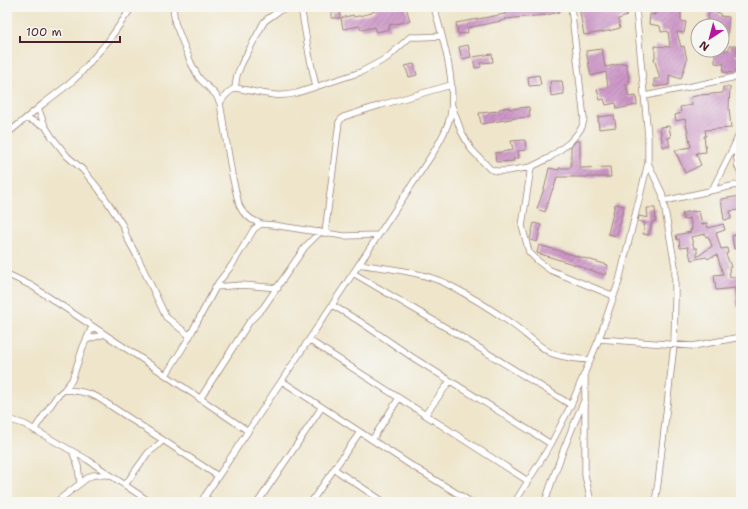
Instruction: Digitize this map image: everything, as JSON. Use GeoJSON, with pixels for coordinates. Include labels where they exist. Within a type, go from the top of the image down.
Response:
{"type":"FeatureCollection","features":[{"type":"Feature","properties":{"kind":"street"},"geometry":{"type":"LineString","coordinates":[[7,134],[78,76],[109,40],[132,7]]}},
{"type":"Feature","properties":{"kind":"street"},"geometry":{"type":"LineString","coordinates":[[173,7],[176,23],[191,63],[199,78],[216,95],[220,103],[232,175],[239,205],[243,212],[251,219],[261,224],[344,236],[378,235]]}},
{"type":"Feature","properties":{"kind":"street"},"geometry":{"type":"LineString","coordinates":[[235,88],[239,69],[264,22],[282,8],[291,7]]}},
{"type":"Feature","properties":{"kind":"street"},"geometry":{"type":"LineString","coordinates":[[301,7],[316,86]]}},
{"type":"Feature","properties":{"kind":"street"},"geometry":{"type":"LineString","coordinates":[[212,502],[203,500],[434,153],[445,131],[450,116],[451,85],[442,36],[434,7]]}},
{"type":"Feature","properties":{"kind":"street"},"geometry":{"type":"LineString","coordinates":[[451,104],[461,131],[471,149],[490,168],[496,171],[507,171],[531,167],[549,158],[569,143],[582,127],[584,118],[570,7]]}},
{"type":"Feature","properties":{"kind":"street"},"geometry":{"type":"LineString","coordinates":[[515,502],[551,444],[571,405],[599,339],[619,281],[648,163],[648,136],[636,8]]}},
{"type":"Feature","properties":{"kind":"street"},"geometry":{"type":"LineString","coordinates":[[220,103],[228,92],[235,88],[278,96],[288,95],[361,72],[387,58],[410,37],[442,36]]}},
{"type":"Feature","properties":{"kind":"street"},"geometry":{"type":"LineString","coordinates":[[644,96],[741,76]]}},
{"type":"Feature","properties":{"kind":"street"},"geometry":{"type":"LineString","coordinates":[[200,399],[250,321],[263,308],[278,288],[305,247],[322,233],[339,122],[343,117],[451,85]]}},
{"type":"Feature","properties":{"kind":"street"},"geometry":{"type":"LineString","coordinates":[[38,108],[44,126],[67,156],[83,170],[98,188],[122,226],[166,317],[190,336]]}},
{"type":"Feature","properties":{"kind":"street"},"geometry":{"type":"LineString","coordinates":[[26,118],[44,126]]}},
{"type":"Feature","properties":{"kind":"street"},"geometry":{"type":"LineString","coordinates":[[712,190],[741,129]]}},
{"type":"Feature","properties":{"kind":"street"},"geometry":{"type":"LineString","coordinates":[[735,144],[738,167],[741,174]]}},
{"type":"Feature","properties":{"kind":"street"},"geometry":{"type":"LineString","coordinates":[[648,163],[662,192],[675,266],[674,345],[655,502]]}},
{"type":"Feature","properties":{"kind":"street"},"geometry":{"type":"LineString","coordinates":[[531,167],[522,226],[529,252],[550,270],[614,296]]}},
{"type":"Feature","properties":{"kind":"street"},"geometry":{"type":"LineString","coordinates":[[664,200],[741,184]]}},
{"type":"Feature","properties":{"kind":"street"},"geometry":{"type":"LineString","coordinates":[[166,375],[190,336],[215,287],[232,265],[254,229],[261,224]]}},
{"type":"Feature","properties":{"kind":"street"},"geometry":{"type":"LineString","coordinates":[[359,264],[409,272],[444,283],[493,310],[551,353],[562,357],[590,360]]}},
{"type":"Feature","properties":{"kind":"street"},"geometry":{"type":"LineString","coordinates":[[353,273],[460,336],[571,405]]}},
{"type":"Feature","properties":{"kind":"street"},"geometry":{"type":"LineString","coordinates":[[7,274],[32,286],[248,431]]}},
{"type":"Feature","properties":{"kind":"street"},"geometry":{"type":"LineString","coordinates":[[215,287],[242,285],[278,288]]}},
{"type":"Feature","properties":{"kind":"street"},"geometry":{"type":"LineString","coordinates":[[332,305],[551,444]]}},
{"type":"Feature","properties":{"kind":"street"},"geometry":{"type":"LineString","coordinates":[[34,430],[57,396],[72,380],[92,327]]}},
{"type":"Feature","properties":{"kind":"street"},"geometry":{"type":"LineString","coordinates":[[86,340],[104,334]]}},
{"type":"Feature","properties":{"kind":"street"},"geometry":{"type":"LineString","coordinates":[[599,339],[693,346],[741,337]]}},
{"type":"Feature","properties":{"kind":"street"},"geometry":{"type":"LineString","coordinates":[[309,340],[528,482]]}},
{"type":"Feature","properties":{"kind":"street"},"geometry":{"type":"LineString","coordinates":[[585,372],[585,475],[591,502]]}},
{"type":"Feature","properties":{"kind":"street"},"geometry":{"type":"LineString","coordinates":[[425,415],[450,381]]}},
{"type":"Feature","properties":{"kind":"street"},"geometry":{"type":"LineString","coordinates":[[282,382],[471,502]]}},
{"type":"Feature","properties":{"kind":"street"},"geometry":{"type":"LineString","coordinates":[[64,390],[74,390],[88,393],[97,397],[218,476]]}},
{"type":"Feature","properties":{"kind":"street"},"geometry":{"type":"LineString","coordinates":[[372,440],[399,398]]}},
{"type":"Feature","properties":{"kind":"street"},"geometry":{"type":"LineString","coordinates":[[545,502],[555,472],[585,399]]}},
{"type":"Feature","properties":{"kind":"street"},"geometry":{"type":"LineString","coordinates":[[258,502],[322,407]]}},
{"type":"Feature","properties":{"kind":"street"},"geometry":{"type":"LineString","coordinates":[[7,417],[11,420],[24,424],[88,460],[150,502]]}},
{"type":"Feature","properties":{"kind":"street"},"geometry":{"type":"LineString","coordinates":[[311,502],[360,432]]}},
{"type":"Feature","properties":{"kind":"street"},"geometry":{"type":"LineString","coordinates":[[125,485],[148,452],[163,440]]}},
{"type":"Feature","properties":{"kind":"street"},"geometry":{"type":"LineString","coordinates":[[72,451],[78,466],[80,483]]}},
{"type":"Feature","properties":{"kind":"street"},"geometry":{"type":"LineString","coordinates":[[334,469],[384,502]]}},
{"type":"Feature","properties":{"kind":"street"},"geometry":{"type":"LineString","coordinates":[[56,502],[80,483],[93,476],[110,475]]}},
{"type":"Feature","properties":{"kind":"building"},"geometry":{"type":"Polygon","coordinates":[[[374,7],[406,7],[410,21],[389,25],[390,29],[376,32],[375,27],[361,30],[360,26],[343,29],[341,18],[372,13],[375,11],[374,7]]]}},
{"type":"Feature","properties":{"kind":"building"},"geometry":{"type":"Polygon","coordinates":[[[514,7],[558,7],[559,12],[546,15],[505,19],[506,20],[467,28],[468,33],[458,34],[456,23],[505,14],[505,11],[515,10],[514,7]]]}},
{"type":"Feature","properties":{"kind":"building"},"geometry":{"type":"Polygon","coordinates":[[[579,7],[617,7],[618,13],[625,11],[627,16],[618,19],[620,28],[584,35],[579,7]]]}},
{"type":"Feature","properties":{"kind":"building"},"geometry":{"type":"Polygon","coordinates":[[[655,7],[681,7],[681,21],[686,22],[684,33],[677,32],[681,47],[684,46],[687,60],[681,79],[669,75],[669,85],[654,87],[654,79],[660,79],[654,58],[655,46],[670,47],[668,31],[661,32],[660,26],[649,24],[650,14],[655,15],[655,7]]]}},
{"type":"Feature","properties":{"kind":"building"},"geometry":{"type":"Polygon","coordinates":[[[709,11],[720,13],[720,16],[729,17],[729,18],[708,18],[709,11]]]}},
{"type":"Feature","properties":{"kind":"building"},"geometry":{"type":"Polygon","coordinates":[[[332,12],[340,12],[340,18],[332,18],[332,12]]]}},
{"type":"Feature","properties":{"kind":"building"},"geometry":{"type":"Polygon","coordinates":[[[468,45],[471,57],[462,59],[459,47],[468,45]]]}},
{"type":"Feature","properties":{"kind":"building"},"geometry":{"type":"Polygon","coordinates":[[[730,46],[737,46],[736,56],[741,56],[741,70],[735,70],[735,73],[723,72],[724,64],[715,63],[715,58],[730,58],[730,46]]]}},
{"type":"Feature","properties":{"kind":"building"},"geometry":{"type":"Polygon","coordinates":[[[602,49],[605,67],[626,63],[629,85],[626,85],[629,97],[636,96],[637,105],[617,109],[616,103],[606,105],[604,99],[600,100],[597,90],[608,87],[606,72],[591,76],[586,51],[602,49]]]}},
{"type":"Feature","properties":{"kind":"building"},"geometry":{"type":"Polygon","coordinates":[[[492,54],[493,62],[480,63],[481,67],[475,68],[473,57],[492,54]]]}},
{"type":"Feature","properties":{"kind":"building"},"geometry":{"type":"Polygon","coordinates":[[[414,64],[417,75],[409,77],[405,66],[414,64]]]}},
{"type":"Feature","properties":{"kind":"building"},"geometry":{"type":"Polygon","coordinates":[[[539,75],[541,85],[529,86],[528,77],[539,75]]]}},
{"type":"Feature","properties":{"kind":"building"},"geometry":{"type":"Polygon","coordinates":[[[550,81],[562,81],[564,94],[551,96],[550,81]]]}},
{"type":"Feature","properties":{"kind":"building"},"geometry":{"type":"Polygon","coordinates":[[[723,87],[730,87],[729,108],[731,128],[705,130],[706,136],[704,136],[706,152],[696,153],[701,165],[685,173],[675,150],[691,147],[685,119],[676,121],[675,115],[681,113],[680,107],[692,105],[691,97],[723,93],[723,87]]]}},
{"type":"Feature","properties":{"kind":"building"},"geometry":{"type":"Polygon","coordinates":[[[509,107],[509,109],[529,107],[530,117],[481,124],[479,113],[499,111],[499,109],[509,107]]]}},
{"type":"Feature","properties":{"kind":"building"},"geometry":{"type":"Polygon","coordinates":[[[614,115],[616,127],[599,129],[598,117],[614,115]]]}},
{"type":"Feature","properties":{"kind":"building"},"geometry":{"type":"Polygon","coordinates":[[[669,126],[671,137],[668,138],[670,146],[663,147],[660,127],[669,126]]]}},
{"type":"Feature","properties":{"kind":"building"},"geometry":{"type":"Polygon","coordinates":[[[525,140],[526,150],[518,151],[519,158],[513,158],[514,161],[496,162],[495,153],[513,150],[511,141],[525,140]]]}},
{"type":"Feature","properties":{"kind":"building"},"geometry":{"type":"Polygon","coordinates":[[[576,141],[580,141],[580,168],[610,167],[611,177],[557,177],[545,212],[537,209],[545,186],[549,168],[559,170],[559,168],[571,168],[571,147],[576,141]]]}},
{"type":"Feature","properties":{"kind":"building"},"geometry":{"type":"Polygon","coordinates":[[[741,196],[741,210],[730,211],[731,219],[724,220],[721,199],[741,196]]]}},
{"type":"Feature","properties":{"kind":"building"},"geometry":{"type":"Polygon","coordinates":[[[615,204],[624,206],[617,236],[608,234],[615,204]]]}},
{"type":"Feature","properties":{"kind":"building"},"geometry":{"type":"Polygon","coordinates":[[[647,208],[655,208],[656,221],[652,222],[649,235],[643,234],[645,223],[638,221],[639,216],[648,218],[647,208]]]}},
{"type":"Feature","properties":{"kind":"building"},"geometry":{"type":"Polygon","coordinates":[[[699,211],[702,224],[707,223],[708,228],[723,224],[725,230],[716,233],[721,249],[727,248],[728,253],[726,254],[731,267],[729,268],[730,277],[741,276],[741,307],[737,307],[735,288],[716,290],[714,275],[723,274],[717,255],[708,259],[706,257],[691,260],[688,247],[680,248],[679,239],[677,240],[676,235],[691,232],[690,230],[692,230],[690,218],[684,220],[682,213],[699,211]],[[705,234],[691,237],[694,248],[697,248],[697,257],[712,246],[708,236],[706,237],[705,234]]]}},
{"type":"Feature","properties":{"kind":"building"},"geometry":{"type":"Polygon","coordinates":[[[534,223],[541,225],[537,242],[530,240],[534,223]]]}},
{"type":"Feature","properties":{"kind":"building"},"geometry":{"type":"Polygon","coordinates":[[[741,234],[741,248],[734,249],[732,236],[741,234]]]}},
{"type":"Feature","properties":{"kind":"building"},"geometry":{"type":"Polygon","coordinates":[[[539,245],[608,265],[605,275],[537,253],[539,245]]]}}]}
